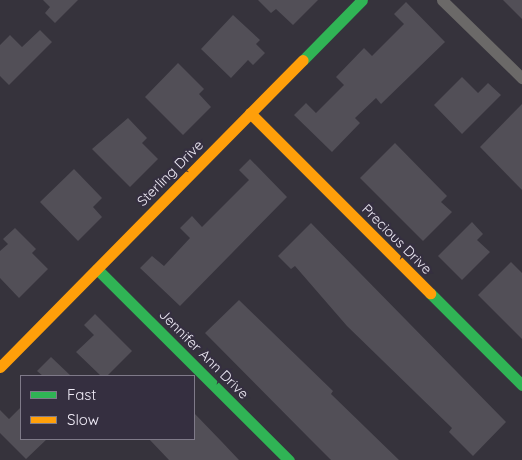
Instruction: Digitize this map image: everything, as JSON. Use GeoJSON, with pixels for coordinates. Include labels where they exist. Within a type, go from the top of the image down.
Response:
{"type":"FeatureCollection","features":[{"type":"Feature","properties":{"kind":"street","name":"Sterling Drive"},"geometry":{"type":"LineString","coordinates":[[0,368],[361,0]]}},
{"type":"Feature","properties":{"kind":"street"},"geometry":{"type":"LineString","coordinates":[[442,0],[522,78]]}},
{"type":"Feature","properties":{"kind":"street","name":"Precious Drive"},"geometry":{"type":"LineString","coordinates":[[250,113],[522,386]]}},
{"type":"Feature","properties":{"kind":"street","name":"Jennifer Ann Drive"},"geometry":{"type":"LineString","coordinates":[[97,268],[289,460]]}},
{"type":"Feature","properties":{"kind":"building"},"geometry":{"type":"Polygon","coordinates":[[[43,0],[78,0],[55,23],[45,13],[50,7],[43,0]]]}},
{"type":"Feature","properties":{"kind":"building"},"geometry":{"type":"Polygon","coordinates":[[[258,0],[318,0],[293,25],[276,9],[271,13],[258,0]]]}},
{"type":"Feature","properties":{"kind":"building"},"geometry":{"type":"Polygon","coordinates":[[[503,0],[522,0],[522,19],[503,0]]]}},
{"type":"Feature","properties":{"kind":"building"},"geometry":{"type":"Polygon","coordinates":[[[406,2],[445,42],[381,104],[376,98],[355,118],[360,123],[332,152],[294,115],[306,103],[316,113],[344,85],[336,77],[364,48],[372,56],[404,24],[394,14],[406,2]]]}},
{"type":"Feature","properties":{"kind":"building"},"geometry":{"type":"Polygon","coordinates":[[[233,15],[260,40],[256,44],[265,53],[253,65],[248,60],[231,78],[201,49],[233,15]]]}},
{"type":"Feature","properties":{"kind":"building"},"geometry":{"type":"Polygon","coordinates":[[[40,30],[52,42],[9,85],[0,76],[0,45],[10,35],[22,47],[40,30]]]}},
{"type":"Feature","properties":{"kind":"building"},"geometry":{"type":"Polygon","coordinates":[[[178,63],[204,89],[199,94],[211,107],[183,135],[145,97],[178,63]]]}},
{"type":"Feature","properties":{"kind":"building"},"geometry":{"type":"Polygon","coordinates":[[[462,77],[478,93],[488,83],[501,95],[462,134],[434,105],[462,77]]]}},
{"type":"Feature","properties":{"kind":"building"},"geometry":{"type":"Polygon","coordinates":[[[522,104],[522,190],[480,147],[522,104]]]}},
{"type":"Feature","properties":{"kind":"building"},"geometry":{"type":"Polygon","coordinates":[[[128,118],[147,138],[142,143],[158,159],[130,187],[92,149],[128,118]]]}},
{"type":"Feature","properties":{"kind":"building"},"geometry":{"type":"Polygon","coordinates":[[[395,143],[447,196],[441,202],[452,212],[423,241],[360,178],[395,143]]]}},
{"type":"Feature","properties":{"kind":"building"},"geometry":{"type":"Polygon","coordinates":[[[250,159],[287,197],[180,306],[140,268],[152,256],[164,266],[190,238],[180,228],[192,216],[202,227],[249,180],[239,170],[250,159]]]}},
{"type":"Feature","properties":{"kind":"building"},"geometry":{"type":"Polygon","coordinates":[[[74,169],[102,198],[93,207],[102,217],[78,241],[40,202],[74,169]]]}},
{"type":"Feature","properties":{"kind":"building"},"geometry":{"type":"Polygon","coordinates":[[[472,222],[483,234],[477,240],[490,252],[462,280],[438,256],[472,222]]]}},
{"type":"Feature","properties":{"kind":"building"},"geometry":{"type":"Polygon","coordinates":[[[311,223],[506,422],[473,456],[449,432],[452,428],[347,326],[295,266],[291,269],[278,256],[311,223]]]}},
{"type":"Feature","properties":{"kind":"building"},"geometry":{"type":"Polygon","coordinates":[[[15,228],[36,249],[32,253],[48,269],[19,298],[0,278],[0,251],[8,244],[3,239],[15,228]]]}},
{"type":"Feature","properties":{"kind":"building"},"geometry":{"type":"Polygon","coordinates":[[[511,262],[522,273],[522,339],[478,295],[511,262]]]}},
{"type":"Feature","properties":{"kind":"building"},"geometry":{"type":"Polygon","coordinates":[[[239,300],[333,391],[331,394],[399,460],[331,460],[309,438],[205,333],[239,300]]]}},
{"type":"Feature","properties":{"kind":"building"},"geometry":{"type":"Polygon","coordinates":[[[95,314],[132,351],[108,375],[100,375],[76,352],[94,335],[84,325],[95,314]]]}},
{"type":"Feature","properties":{"kind":"building"},"geometry":{"type":"Polygon","coordinates":[[[51,357],[70,375],[42,375],[37,371],[51,357]]]}},
{"type":"Feature","properties":{"kind":"building"},"geometry":{"type":"Polygon","coordinates":[[[20,408],[20,440],[46,440],[26,459],[0,433],[0,410],[9,419],[20,408]]]}},
{"type":"Feature","properties":{"kind":"building"},"geometry":{"type":"Polygon","coordinates":[[[195,414],[239,460],[169,460],[150,440],[195,440],[195,414]]]}},
{"type":"Feature","properties":{"kind":"traffic: fast"},"geometry":{"type":"LineString","coordinates":[[303,60],[362,0]]}},
{"type":"Feature","properties":{"kind":"traffic: fast"},"geometry":{"type":"LineString","coordinates":[[97,269],[289,460]]}},
{"type":"Feature","properties":{"kind":"traffic: fast"},"geometry":{"type":"LineString","coordinates":[[430,293],[522,385]]}},
{"type":"Feature","properties":{"kind":"traffic: slow"},"geometry":{"type":"LineString","coordinates":[[0,367],[303,60]]}},
{"type":"Feature","properties":{"kind":"traffic: slow"},"geometry":{"type":"LineString","coordinates":[[250,113],[430,293]]}}]}
